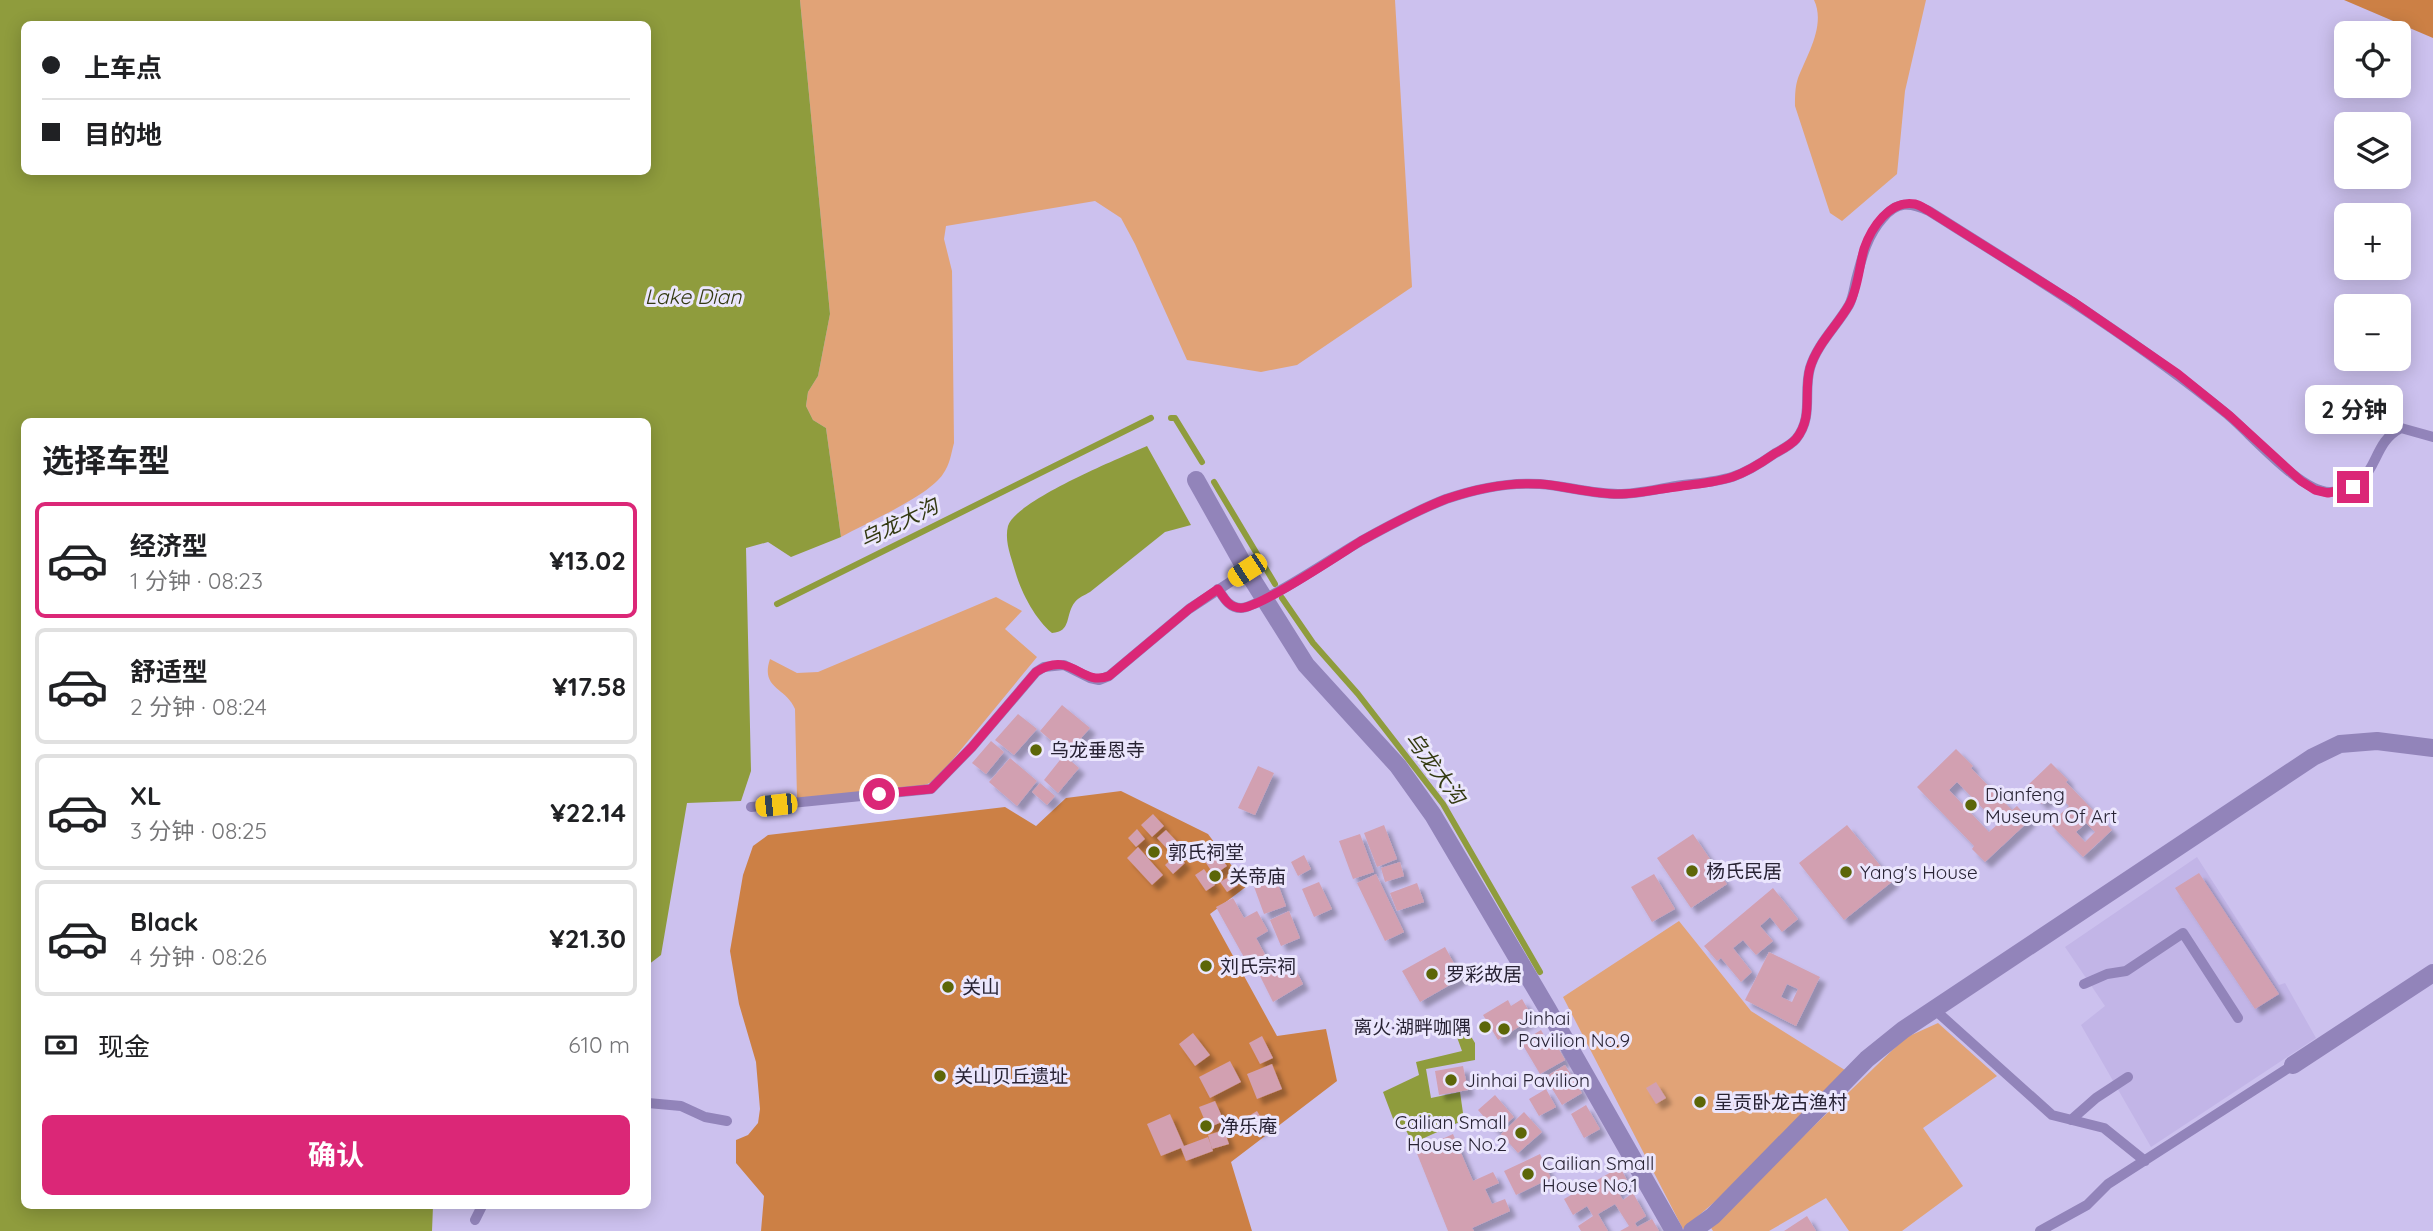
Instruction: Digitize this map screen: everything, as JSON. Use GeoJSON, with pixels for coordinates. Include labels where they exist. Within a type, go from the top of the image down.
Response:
{"type":"FeatureCollection","features":[{"type":"Feature","properties":{"kind":"street"},"geometry":{"type":"LineString","coordinates":[[1196,480],[1247,570],[1306,664],[1398,766],[1433,815],[1674,1231]]}},
{"type":"Feature","properties":{"kind":"street"},"geometry":{"type":"LineString","coordinates":[[1692,1231],[1713,1216],[1867,1059],[1903,1030],[2313,757],[2340,744],[2377,740],[2433,748]]}},
{"type":"Feature","properties":{"kind":"street"},"geometry":{"type":"LineString","coordinates":[[2293,1065],[2433,973]]}},
{"type":"Feature","properties":{"kind":"lane"},"geometry":{"type":"LineString","coordinates":[[1218,589],[1226,601],[1240,608],[1265,599],[1364,540],[1445,500],[1470,492],[1538,484],[1616,494],[1640,493],[1706,484],[1730,479],[1749,471],[1795,440],[1804,425],[1808,410],[1809,369],[1816,353],[1851,303],[1865,247],[1875,227],[1898,205],[1915,204],[1929,211],[2072,301],[2178,374],[2230,416],[2301,481],[2315,490],[2328,493],[2353,487],[2372,469],[2386,440],[2401,428],[2433,436]]}},
{"type":"Feature","properties":{"kind":"lane"},"geometry":{"type":"LineString","coordinates":[[751,807],[931,789],[972,747],[1036,672],[1053,664],[1065,664],[1090,678],[1099,680],[1109,676],[1189,609],[1247,570]]}},
{"type":"Feature","properties":{"kind":"lane"},"geometry":{"type":"LineString","coordinates":[[2084,984],[2126,971],[2183,933],[2238,1018]]}},
{"type":"Feature","properties":{"kind":"lane"},"geometry":{"type":"LineString","coordinates":[[1935,1010],[2052,1115],[2104,1128],[2145,1161]]}},
{"type":"Feature","properties":{"kind":"lane"},"geometry":{"type":"LineString","coordinates":[[2040,1231],[2087,1205],[2108,1184],[2293,1065]]}},
{"type":"Feature","properties":{"kind":"lane"},"geometry":{"type":"LineString","coordinates":[[2071,1120],[2096,1098],[2129,1077]]}},
{"type":"Feature","properties":{"kind":"lane"},"geometry":{"type":"LineString","coordinates":[[651,1103],[681,1106],[705,1117],[727,1121]]}},
{"type":"Feature","properties":{"kind":"lane"},"geometry":{"type":"LineString","coordinates":[[475,1220],[480,1209]]}},
{"type":"Feature","properties":{"kind":"shaded area"},"geometry":{"type":"Polygon","coordinates":[[[800,0],[1395,0],[1412,287],[1297,365],[1261,372],[1187,360],[1121,218],[1095,201],[946,226],[944,239],[952,271],[954,443],[949,463],[943,474],[925,491],[841,537],[826,428],[813,420],[806,406],[808,392],[818,376],[830,314],[800,0]]]}},
{"type":"Feature","properties":{"kind":"shaded area"},"geometry":{"type":"Polygon","coordinates":[[[1814,0],[1926,0],[1905,91],[1897,174],[1842,221],[1830,213],[1795,106],[1797,81],[1817,30],[1814,0]]]}},
{"type":"Feature","properties":{"kind":"shaded area"},"geometry":{"type":"Polygon","coordinates":[[[2344,0],[2433,0],[2433,38],[2411,29],[2411,21],[2393,21],[2344,0]]]}},
{"type":"Feature","properties":{"kind":"shaded area"},"geometry":{"type":"Polygon","coordinates":[[[996,597],[1022,611],[1005,629],[1037,657],[936,780],[923,786],[797,798],[795,709],[768,676],[770,659],[797,673],[818,672],[996,597]]]}},
{"type":"Feature","properties":{"kind":"shaded area"},"geometry":{"type":"Polygon","coordinates":[[[1121,791],[1208,834],[1247,886],[1210,914],[1277,1036],[1326,1029],[1337,1081],[1231,1162],[1252,1231],[761,1231],[764,1196],[736,1163],[736,1140],[748,1135],[758,1123],[760,1109],[756,1062],[739,1004],[730,951],[743,875],[753,846],[768,835],[1005,807],[1036,826],[1066,798],[1121,791]]]}},
{"type":"Feature","properties":{"kind":"shaded area"},"geometry":{"type":"Polygon","coordinates":[[[2197,857],[2279,985],[2285,983],[2316,1038],[2151,1147],[2081,1025],[2105,1006],[2065,947],[2197,857]]]}},
{"type":"Feature","properties":{"kind":"shaded area"},"geometry":{"type":"Polygon","coordinates":[[[1679,921],[1751,1011],[1848,1072],[1725,1193],[1683,1229],[1563,997],[1679,921]]]}},
{"type":"Feature","properties":{"kind":"shaded area"},"geometry":{"type":"Polygon","coordinates":[[[1938,1023],[1997,1076],[1923,1128],[1963,1186],[1902,1231],[1849,1231],[1826,1198],[1769,1231],[1713,1231],[1710,1226],[1905,1038],[1938,1023]]]}},
{"type":"Feature","properties":{"kind":"water","name":"Lake Dian"},"geometry":{"type":"Polygon","coordinates":[[[0,0],[800,0],[830,314],[818,376],[808,392],[806,406],[813,420],[826,428],[841,537],[791,557],[768,542],[746,548],[751,771],[741,801],[687,803],[661,955],[651,963],[651,418],[21,418],[21,1209],[433,1209],[432,1231],[0,1231],[0,0]]]}},
{"type":"Feature","properties":{"kind":"water"},"geometry":{"type":"Polygon","coordinates":[[[1147,446],[1191,525],[1165,532],[1078,599],[1063,629],[1052,633],[1035,614],[1022,590],[1009,550],[1008,526],[1015,516],[1048,493],[1147,446]]]}},
{"type":"Feature","properties":{"kind":"water"},"geometry":{"type":"Polygon","coordinates":[[[1464,1025],[1475,1043],[1475,1060],[1426,1069],[1431,1098],[1460,1092],[1464,1120],[1413,1143],[1404,1127],[1397,1129],[1383,1092],[1419,1075],[1416,1062],[1462,1051],[1454,1029],[1464,1025]]]}},
{"type":"Feature","properties":{"kind":"building"},"geometry":{"type":"Polygon","coordinates":[[[1062,705],[1090,728],[1067,754],[1040,731],[1062,705]]]}},
{"type":"Feature","properties":{"kind":"building"},"geometry":{"type":"Polygon","coordinates":[[[1018,714],[1037,729],[1014,755],[995,740],[1018,714]]]}},
{"type":"Feature","properties":{"kind":"building"},"geometry":{"type":"Polygon","coordinates":[[[991,741],[1004,752],[986,774],[972,763],[991,741]]]}},
{"type":"Feature","properties":{"kind":"building"},"geometry":{"type":"Polygon","coordinates":[[[1956,749],[2012,810],[2017,806],[2030,820],[1985,862],[1972,849],[1974,846],[1917,787],[1956,749]],[[1957,782],[1949,790],[1989,832],[1998,824],[1957,782]]]}},
{"type":"Feature","properties":{"kind":"building"},"geometry":{"type":"Polygon","coordinates":[[[1064,755],[1079,768],[1058,793],[1044,780],[1064,755]]]}},
{"type":"Feature","properties":{"kind":"building"},"geometry":{"type":"Polygon","coordinates":[[[1010,758],[1037,781],[1017,806],[989,782],[1010,758]]]}},
{"type":"Feature","properties":{"kind":"building"},"geometry":{"type":"Polygon","coordinates":[[[2051,763],[2112,830],[2083,857],[2050,824],[2069,806],[2055,792],[2042,804],[2026,787],[2051,763]],[[2086,823],[2076,832],[2085,842],[2095,832],[2086,823]]]}},
{"type":"Feature","properties":{"kind":"building"},"geometry":{"type":"Polygon","coordinates":[[[1258,766],[1274,773],[1255,815],[1238,808],[1258,766]]]}},
{"type":"Feature","properties":{"kind":"building"},"geometry":{"type":"Polygon","coordinates":[[[1040,783],[1055,796],[1047,805],[1032,792],[1040,783]]]}},
{"type":"Feature","properties":{"kind":"building"},"geometry":{"type":"Polygon","coordinates":[[[1153,814],[1164,826],[1152,837],[1141,825],[1153,814]]]}},
{"type":"Feature","properties":{"kind":"building"},"geometry":{"type":"Polygon","coordinates":[[[1384,825],[1397,859],[1377,867],[1364,833],[1384,825]]]}},
{"type":"Feature","properties":{"kind":"building","name":"Yang's House"},"geometry":{"type":"Polygon","coordinates":[[[1847,825],[1893,881],[1844,920],[1799,863],[1847,825]]]}},
{"type":"Feature","properties":{"kind":"building"},"geometry":{"type":"Polygon","coordinates":[[[1137,829],[1145,839],[1136,847],[1128,838],[1137,829]]]}},
{"type":"Feature","properties":{"kind":"building"},"geometry":{"type":"Polygon","coordinates":[[[1166,830],[1182,847],[1173,855],[1157,838],[1166,830]]]}},
{"type":"Feature","properties":{"kind":"building"},"geometry":{"type":"Polygon","coordinates":[[[1360,834],[1374,872],[1353,879],[1339,841],[1360,834]]]}},
{"type":"Feature","properties":{"kind":"building","name":"杨氏民居"},"geometry":{"type":"Polygon","coordinates":[[[1693,834],[1727,884],[1691,908],[1657,858],[1693,834]]]}},
{"type":"Feature","properties":{"kind":"building"},"geometry":{"type":"Polygon","coordinates":[[[1138,847],[1163,875],[1152,885],[1127,858],[1138,847]]]}},
{"type":"Feature","properties":{"kind":"building"},"geometry":{"type":"Polygon","coordinates":[[[1216,851],[1227,866],[1214,875],[1204,860],[1216,851]]]}},
{"type":"Feature","properties":{"kind":"building"},"geometry":{"type":"Polygon","coordinates":[[[1177,854],[1185,863],[1173,874],[1165,865],[1177,854]]]}},
{"type":"Feature","properties":{"kind":"building"},"geometry":{"type":"Polygon","coordinates":[[[1304,855],[1311,869],[1298,876],[1291,862],[1304,855]]]}},
{"type":"Feature","properties":{"kind":"building"},"geometry":{"type":"Polygon","coordinates":[[[1400,862],[1404,876],[1385,882],[1381,868],[1400,862]]]}},
{"type":"Feature","properties":{"kind":"building"},"geometry":{"type":"Polygon","coordinates":[[[1204,869],[1215,885],[1206,891],[1195,875],[1204,869]]]}},
{"type":"Feature","properties":{"kind":"building"},"geometry":{"type":"Polygon","coordinates":[[[2199,873],[2279,994],[2255,1009],[2175,888],[2199,873]]]}},
{"type":"Feature","properties":{"kind":"building"},"geometry":{"type":"Polygon","coordinates":[[[1376,874],[1404,932],[1385,941],[1357,883],[1376,874]]]}},
{"type":"Feature","properties":{"kind":"building"},"geometry":{"type":"Polygon","coordinates":[[[1654,874],[1675,909],[1652,922],[1631,887],[1654,874]]]}},
{"type":"Feature","properties":{"kind":"building"},"geometry":{"type":"Polygon","coordinates":[[[1232,875],[1238,885],[1227,892],[1220,882],[1232,875]]]}},
{"type":"Feature","properties":{"kind":"building"},"geometry":{"type":"Polygon","coordinates":[[[1275,876],[1286,906],[1264,914],[1253,884],[1275,876]]]}},
{"type":"Feature","properties":{"kind":"building"},"geometry":{"type":"Polygon","coordinates":[[[1319,882],[1332,909],[1314,917],[1302,889],[1319,882]]]}},
{"type":"Feature","properties":{"kind":"building"},"geometry":{"type":"Polygon","coordinates":[[[1417,883],[1424,902],[1397,911],[1390,893],[1417,883]]]}},
{"type":"Feature","properties":{"kind":"building"},"geometry":{"type":"Polygon","coordinates":[[[1773,888],[1798,919],[1782,932],[1770,917],[1760,926],[1773,941],[1756,955],[1743,940],[1733,948],[1752,972],[1741,982],[1721,958],[1717,961],[1704,946],[1773,888]]]}},
{"type":"Feature","properties":{"kind":"building"},"geometry":{"type":"Polygon","coordinates":[[[1233,898],[1244,918],[1257,911],[1268,931],[1256,938],[1267,958],[1250,968],[1216,907],[1233,898]]]}},
{"type":"Feature","properties":{"kind":"building"},"geometry":{"type":"Polygon","coordinates":[[[1289,911],[1300,938],[1281,946],[1270,920],[1289,911]]]}},
{"type":"Feature","properties":{"kind":"building","name":"罗彩故居"},"geometry":{"type":"Polygon","coordinates":[[[1445,947],[1462,978],[1420,1002],[1402,971],[1445,947]]]}},
{"type":"Feature","properties":{"kind":"building"},"geometry":{"type":"Polygon","coordinates":[[[1769,952],[1820,977],[1796,1026],[1745,1000],[1769,952]],[[1787,984],[1781,997],[1792,1002],[1798,989],[1787,984]]]}},
{"type":"Feature","properties":{"kind":"building"},"geometry":{"type":"Polygon","coordinates":[[[1275,966],[1279,973],[1294,966],[1303,984],[1273,1002],[1259,974],[1275,966]]]}},
{"type":"Feature","properties":{"kind":"building","name":"Jinhai Pavilion No.9"},"geometry":{"type":"Polygon","coordinates":[[[1522,999],[1533,1018],[1498,1040],[1483,1015],[1508,1000],[1511,1006],[1522,999]]]}},
{"type":"Feature","properties":{"kind":"building"},"geometry":{"type":"Polygon","coordinates":[[[1541,1030],[1551,1047],[1556,1044],[1565,1060],[1540,1074],[1521,1042],[1541,1030]]]}},
{"type":"Feature","properties":{"kind":"building"},"geometry":{"type":"Polygon","coordinates":[[[1193,1033],[1210,1055],[1195,1066],[1179,1044],[1193,1033]]]}},
{"type":"Feature","properties":{"kind":"building"},"geometry":{"type":"Polygon","coordinates":[[[1262,1036],[1273,1058],[1260,1064],[1249,1043],[1262,1036]]]}},
{"type":"Feature","properties":{"kind":"building"},"geometry":{"type":"Polygon","coordinates":[[[1230,1061],[1241,1082],[1210,1098],[1199,1077],[1230,1061]]]}},
{"type":"Feature","properties":{"kind":"building"},"geometry":{"type":"Polygon","coordinates":[[[1272,1064],[1282,1089],[1257,1099],[1247,1074],[1272,1064]]]}},
{"type":"Feature","properties":{"kind":"building"},"geometry":{"type":"Polygon","coordinates":[[[1565,1065],[1582,1093],[1562,1105],[1545,1077],[1565,1065]]]}},
{"type":"Feature","properties":{"kind":"building","name":"Jinhai Pavilion"},"geometry":{"type":"Polygon","coordinates":[[[1463,1066],[1468,1090],[1439,1095],[1435,1071],[1463,1066]]]}},
{"type":"Feature","properties":{"kind":"building"},"geometry":{"type":"Polygon","coordinates":[[[1656,1082],[1666,1098],[1656,1104],[1646,1088],[1656,1082]]]}},
{"type":"Feature","properties":{"kind":"building"},"geometry":{"type":"Polygon","coordinates":[[[1546,1089],[1556,1107],[1539,1116],[1529,1099],[1546,1089]]]}},
{"type":"Feature","properties":{"kind":"building"},"geometry":{"type":"Polygon","coordinates":[[[1495,1095],[1514,1117],[1497,1132],[1478,1110],[1495,1095]]]}},
{"type":"Feature","properties":{"kind":"building"},"geometry":{"type":"Polygon","coordinates":[[[1215,1101],[1224,1121],[1208,1128],[1199,1107],[1215,1101]]]}},
{"type":"Feature","properties":{"kind":"building"},"geometry":{"type":"Polygon","coordinates":[[[1586,1105],[1600,1129],[1584,1138],[1571,1114],[1586,1105]]]}},
{"type":"Feature","properties":{"kind":"building"},"geometry":{"type":"Polygon","coordinates":[[[1257,1111],[1266,1126],[1256,1132],[1247,1117],[1257,1111]]]}},
{"type":"Feature","properties":{"kind":"building","name":"Cailian Small House No.2"},"geometry":{"type":"Polygon","coordinates":[[[1524,1112],[1542,1132],[1518,1153],[1501,1134],[1524,1112]]]}},
{"type":"Feature","properties":{"kind":"building"},"geometry":{"type":"Polygon","coordinates":[[[1170,1114],[1184,1146],[1208,1137],[1213,1151],[1186,1161],[1181,1148],[1161,1156],[1147,1124],[1170,1114]]]}},
{"type":"Feature","properties":{"kind":"building"},"geometry":{"type":"Polygon","coordinates":[[[1224,1130],[1229,1144],[1212,1149],[1208,1135],[1224,1130]]]}},
{"type":"Feature","properties":{"kind":"building"},"geometry":{"type":"Polygon","coordinates":[[[1453,1134],[1473,1181],[1493,1172],[1499,1183],[1485,1189],[1492,1204],[1505,1199],[1510,1211],[1472,1228],[1474,1231],[1448,1231],[1416,1151],[1453,1134]]]}},
{"type":"Feature","properties":{"kind":"building","name":"Cailian Small House No.1"},"geometry":{"type":"Polygon","coordinates":[[[1540,1154],[1551,1178],[1516,1195],[1504,1171],[1540,1154]]]}},
{"type":"Feature","properties":{"kind":"building"},"geometry":{"type":"Polygon","coordinates":[[[1620,1167],[1629,1184],[1617,1190],[1623,1200],[1633,1193],[1646,1216],[1635,1223],[1637,1227],[1652,1219],[1659,1231],[1620,1231],[1629,1226],[1615,1204],[1598,1214],[1608,1231],[1581,1231],[1578,1226],[1593,1216],[1587,1206],[1573,1215],[1564,1199],[1620,1167]]]}},
{"type":"Feature","properties":{"kind":"building"},"geometry":{"type":"Polygon","coordinates":[[[1807,1216],[1816,1231],[1784,1231],[1807,1216]]]}},
{"type":"Feature","properties":{"kind":"waterway","name":"乌龙大沟"},"geometry":{"type":"LineString","coordinates":[[777,604],[1151,418]]}},
{"type":"Feature","properties":{"kind":"waterway","name":"乌龙大沟"},"geometry":{"type":"LineString","coordinates":[[1171,418],[1175,418],[1202,462]]}},
{"type":"Feature","properties":{"kind":"waterway","name":"乌龙大沟"},"geometry":{"type":"LineString","coordinates":[[1214,482],[1275,584]]}},
{"type":"Feature","properties":{"kind":"waterway","name":"乌龙大沟"},"geometry":{"type":"LineString","coordinates":[[1282,598],[1313,643],[1358,694],[1443,804],[1540,972]]}},
{"type":"Feature","properties":{"kind":"place","name":"乌龙垂恩寺"},"geometry":{"type":"Point","coordinates":[1036,750]}},
{"type":"Feature","properties":{"kind":"place","name":"Dianfeng Museum Of Art"},"geometry":{"type":"Point","coordinates":[1971,805]}},
{"type":"Feature","properties":{"kind":"place","name":"郭氏祠堂"},"geometry":{"type":"Point","coordinates":[1154,852]}},
{"type":"Feature","properties":{"kind":"place","name":"杨氏民居"},"geometry":{"type":"Point","coordinates":[1692,871]}},
{"type":"Feature","properties":{"kind":"place","name":"Yang's House"},"geometry":{"type":"Point","coordinates":[1846,872]}},
{"type":"Feature","properties":{"kind":"place","name":"关帝庙"},"geometry":{"type":"Point","coordinates":[1215,876]}},
{"type":"Feature","properties":{"kind":"place","name":"刘氏宗祠"},"geometry":{"type":"Point","coordinates":[1206,966]}},
{"type":"Feature","properties":{"kind":"place","name":"罗彩故居"},"geometry":{"type":"Point","coordinates":[1432,974]}},
{"type":"Feature","properties":{"kind":"place","name":"关山"},"geometry":{"type":"Point","coordinates":[948,987]}},
{"type":"Feature","properties":{"kind":"place","name":"离火·湖畔咖隅"},"geometry":{"type":"Point","coordinates":[1485,1027]}},
{"type":"Feature","properties":{"kind":"place","name":"Jinhai Pavilion No.9"},"geometry":{"type":"Point","coordinates":[1504,1029]}},
{"type":"Feature","properties":{"kind":"place","name":"关山贝丘遗址"},"geometry":{"type":"Point","coordinates":[940,1076]}},
{"type":"Feature","properties":{"kind":"place","name":"Jinhai Pavilion"},"geometry":{"type":"Point","coordinates":[1451,1080]}},
{"type":"Feature","properties":{"kind":"place","name":"呈贡卧龙古渔村"},"geometry":{"type":"Point","coordinates":[1700,1102]}},
{"type":"Feature","properties":{"kind":"place","name":"净乐庵"},"geometry":{"type":"Point","coordinates":[1206,1126]}},
{"type":"Feature","properties":{"kind":"place","name":"Cailian Small House No.2"},"geometry":{"type":"Point","coordinates":[1521,1133]}},
{"type":"Feature","properties":{"kind":"place","name":"Cailian Small House No.1"},"geometry":{"type":"Point","coordinates":[1528,1174]}},
{"type":"Feature","properties":{"kind":"route"},"geometry":{"type":"LineString","coordinates":[[879,794],[931,789],[972,747],[1036,672],[1044,667],[1065,664],[1090,678],[1099,680],[1109,676],[1189,609],[1218,589],[1231,605],[1247,607],[1364,540],[1445,500],[1504,486],[1538,484],[1616,494],[1640,493],[1706,484],[1730,479],[1749,471],[1795,440],[1804,425],[1808,410],[1809,369],[1816,353],[1851,303],[1865,247],[1875,227],[1898,205],[1915,204],[1929,211],[2072,301],[2178,374],[2230,416],[2301,481],[2315,490],[2328,493],[2353,487]]}}]}
